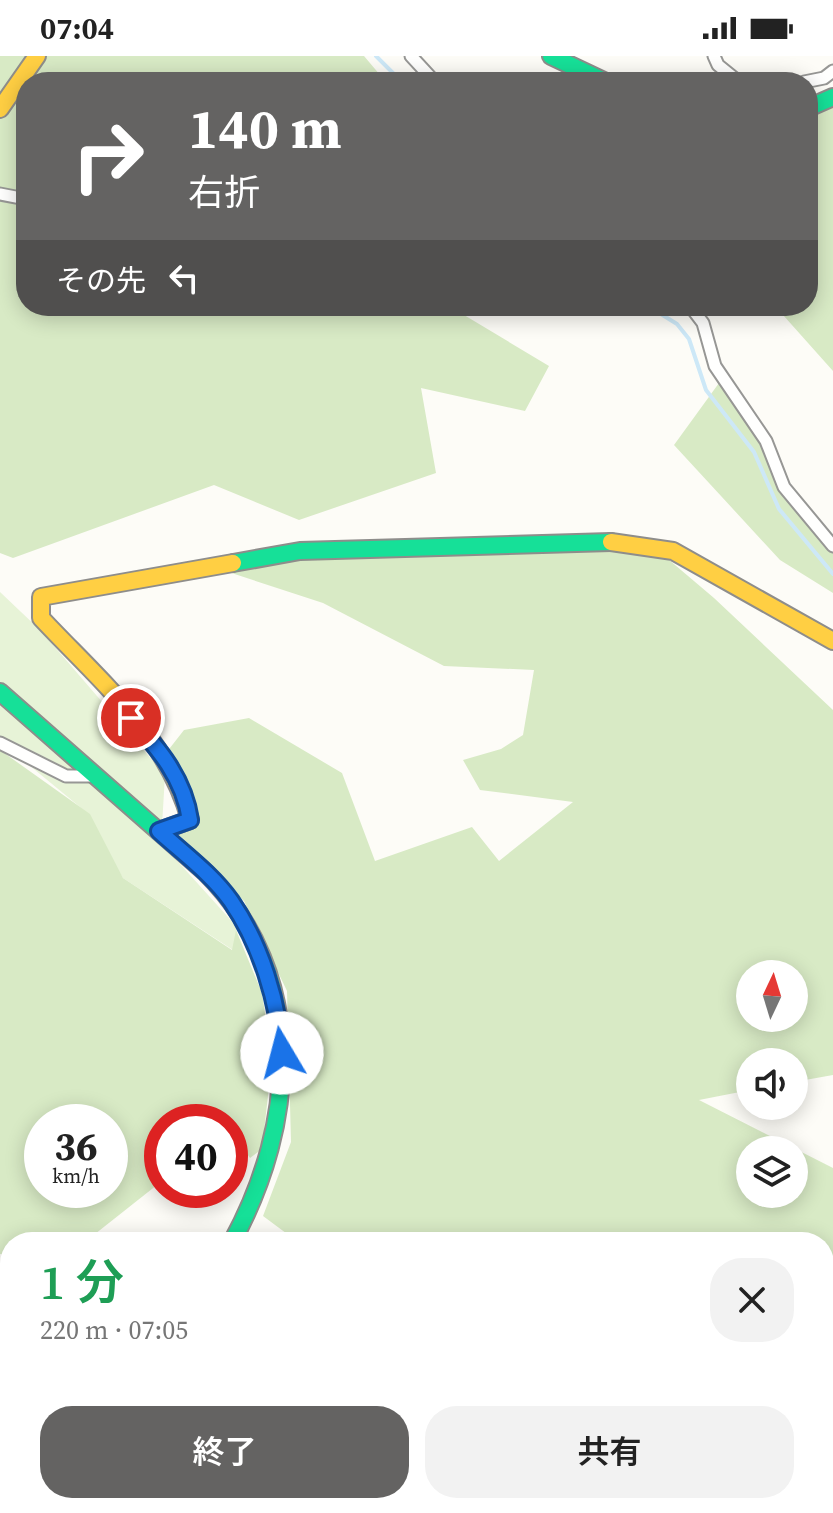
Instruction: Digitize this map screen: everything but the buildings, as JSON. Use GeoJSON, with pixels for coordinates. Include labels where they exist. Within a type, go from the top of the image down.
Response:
{"type":"FeatureCollection","features":[{"type":"Feature","properties":{"kind":"street"},"geometry":{"type":"LineString","coordinates":[[411,56],[426,72]]}},
{"type":"Feature","properties":{"kind":"street"},"geometry":{"type":"LineString","coordinates":[[551,56],[585,72]]}},
{"type":"Feature","properties":{"kind":"street"},"geometry":{"type":"LineString","coordinates":[[714,56],[718,65],[727,72]]}},
{"type":"Feature","properties":{"kind":"street"},"geometry":{"type":"LineString","coordinates":[[0,109],[16,86]]}},
{"type":"Feature","properties":{"kind":"street"},"geometry":{"type":"LineString","coordinates":[[698,316],[703,323],[715,366],[766,441],[784,487],[833,546]]}},
{"type":"Feature","properties":{"kind":"street"},"geometry":{"type":"LineString","coordinates":[[159,831],[190,820],[178,781],[161,751],[41,618],[41,597],[300,551],[617,542],[673,551],[833,641]]}},
{"type":"Feature","properties":{"kind":"street"},"geometry":{"type":"LineString","coordinates":[[0,692],[159,831],[231,901],[258,953],[281,1029],[282,1090],[273,1157],[256,1201],[238,1232]]}},
{"type":"Feature","properties":{"kind":"street"},"geometry":{"type":"LineString","coordinates":[[0,743],[66,776],[98,776]]}},
{"type":"Feature","properties":{"kind":"green space"},"geometry":{"type":"Polygon","coordinates":[[[0,56],[364,56],[378,72],[16,72],[16,316],[466,316],[549,366],[525,411],[421,388],[436,473],[299,520],[214,485],[13,558],[0,553],[0,56]]]}},
{"type":"Feature","properties":{"kind":"green space"},"geometry":{"type":"Polygon","coordinates":[[[833,105],[833,371],[784,316],[818,316],[818,111],[833,105]]]}},
{"type":"Feature","properties":{"kind":"green space"},"geometry":{"type":"Polygon","coordinates":[[[719,383],[757,429],[778,481],[801,517],[833,552],[833,593],[780,560],[674,445],[719,383]]]}},
{"type":"Feature","properties":{"kind":"green space"},"geometry":{"type":"Polygon","coordinates":[[[655,548],[714,598],[833,710],[833,1075],[808,1079],[808,1048],[736,1048],[736,1093],[699,1100],[770,1136],[736,1136],[736,1208],[808,1208],[808,1155],[833,1168],[833,1232],[285,1232],[263,1216],[291,1142],[287,991],[244,901],[166,828],[189,820],[166,753],[184,730],[249,718],[342,773],[375,861],[472,827],[499,861],[573,802],[480,790],[463,760],[501,749],[523,735],[534,670],[444,666],[323,603],[210,566],[329,550],[655,548]]]}},
{"type":"Feature","properties":{"kind":"green space"},"geometry":{"type":"Polygon","coordinates":[[[0,592],[41,631],[165,775],[161,843],[237,927],[233,950],[123,878],[80,807],[12,751],[0,749],[0,592]]]}},
{"type":"Feature","properties":{"kind":"green space"},"geometry":{"type":"Polygon","coordinates":[[[0,750],[90,814],[123,878],[232,950],[236,930],[262,993],[272,1060],[262,1149],[250,1158],[248,1104],[144,1104],[144,1195],[128,1208],[128,1104],[24,1104],[24,1208],[128,1208],[98,1232],[0,1232],[0,750]]]}},
{"type":"Feature","properties":{"kind":"waterway"},"geometry":{"type":"LineString","coordinates":[[376,56],[392,72]]}},
{"type":"Feature","properties":{"kind":"waterway"},"geometry":{"type":"LineString","coordinates":[[664,316],[677,324],[689,339],[706,390],[754,452],[779,509],[833,574]]}},
{"type":"Feature","properties":{"kind":"traffic: fast"},"geometry":{"type":"LineString","coordinates":[[551,56],[585,72]]}},
{"type":"Feature","properties":{"kind":"traffic: fast"},"geometry":{"type":"LineString","coordinates":[[818,104],[833,97]]}},
{"type":"Feature","properties":{"kind":"traffic: fast"},"geometry":{"type":"LineString","coordinates":[[233,563],[300,551],[611,542]]}},
{"type":"Feature","properties":{"kind":"traffic: fast"},"geometry":{"type":"LineString","coordinates":[[0,692],[205,872],[238,913],[262,957],[276,1003],[282,1051],[279,1100],[270,1148],[254,1196],[237,1232]]}},
{"type":"Feature","properties":{"kind":"traffic: slow"},"geometry":{"type":"LineString","coordinates":[[26,72],[37,56]]}},
{"type":"Feature","properties":{"kind":"traffic: slow"},"geometry":{"type":"LineString","coordinates":[[0,109],[16,86]]}},
{"type":"Feature","properties":{"kind":"traffic: slow"},"geometry":{"type":"LineString","coordinates":[[611,542],[673,551],[833,641]]}},
{"type":"Feature","properties":{"kind":"traffic: slow"},"geometry":{"type":"LineString","coordinates":[[159,831],[190,820],[180,790],[165,762],[129,711],[41,618],[41,597],[233,563]]}},
{"type":"Feature","properties":{"kind":"route"},"geometry":{"type":"LineString","coordinates":[[131,718],[167,760],[188,807],[190,820],[159,831],[223,891],[241,917],[266,973],[281,1029],[282,1053]]}}]}
